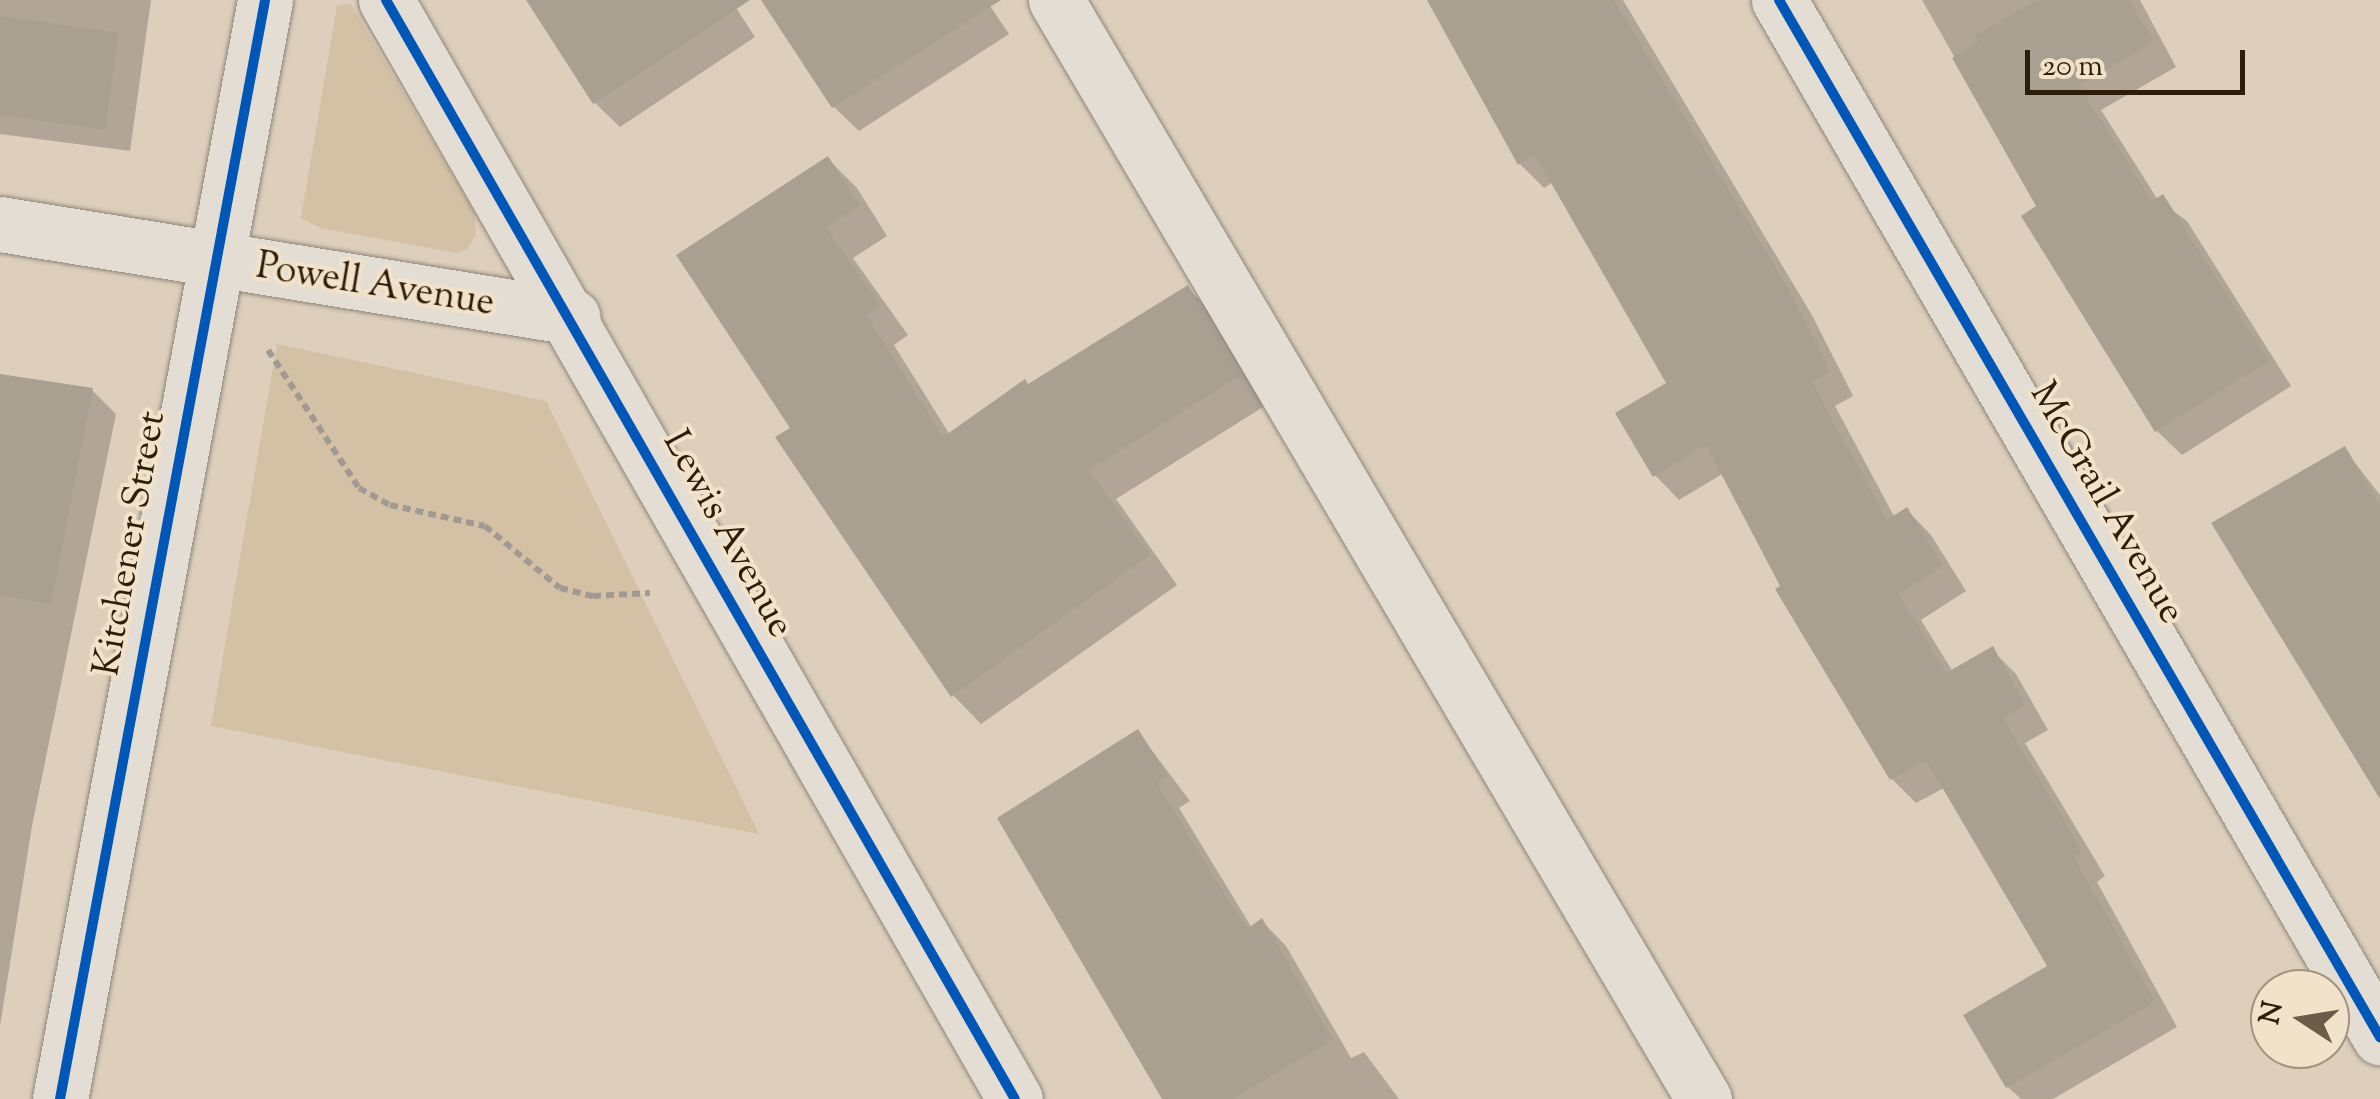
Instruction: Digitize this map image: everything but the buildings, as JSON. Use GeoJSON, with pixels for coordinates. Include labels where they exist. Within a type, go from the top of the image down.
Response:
{"type":"FeatureCollection","features":[{"type":"Feature","properties":{"kind":"street","name":"Kitchener Street"},"geometry":{"type":"LineString","coordinates":[[60,1099],[264,0]]}},
{"type":"Feature","properties":{"kind":"street","name":"Lewis Avenue"},"geometry":{"type":"LineString","coordinates":[[386,0],[573,318],[716,585],[1015,1099]]}},
{"type":"Feature","properties":{"kind":"street"},"geometry":{"type":"LineString","coordinates":[[1056,0],[1704,1099]]}},
{"type":"Feature","properties":{"kind":"street","name":"McGrail Avenue"},"geometry":{"type":"LineString","coordinates":[[1779,0],[2380,1038]]}},
{"type":"Feature","properties":{"kind":"street","name":"Powell Avenue"},"geometry":{"type":"LineString","coordinates":[[0,224],[214,263],[573,318]]}},
{"type":"Feature","properties":{"kind":"path"},"geometry":{"type":"LineString","coordinates":[[214,263],[335,460],[359,488],[390,505],[485,526],[560,588],[593,596],[716,585]]}},
{"type":"Feature","properties":{"kind":"shaded area"},"geometry":{"type":"Polygon","coordinates":[[[351,4],[474,212],[476,235],[467,249],[457,253],[320,228],[301,218],[337,5],[351,4]]]}},
{"type":"Feature","properties":{"kind":"shaded area"},"geometry":{"type":"Polygon","coordinates":[[[277,344],[546,401],[759,834],[211,726],[277,344]]]}},
{"type":"Feature","properties":{"kind":"cycle path"},"geometry":{"type":"LineString","coordinates":[[60,1099],[265,0]]}},
{"type":"Feature","properties":{"kind":"cycle path"},"geometry":{"type":"LineString","coordinates":[[386,0],[1015,1099]]}},
{"type":"Feature","properties":{"kind":"cycle path"},"geometry":{"type":"LineString","coordinates":[[1779,0],[2380,1037]]}}]}
